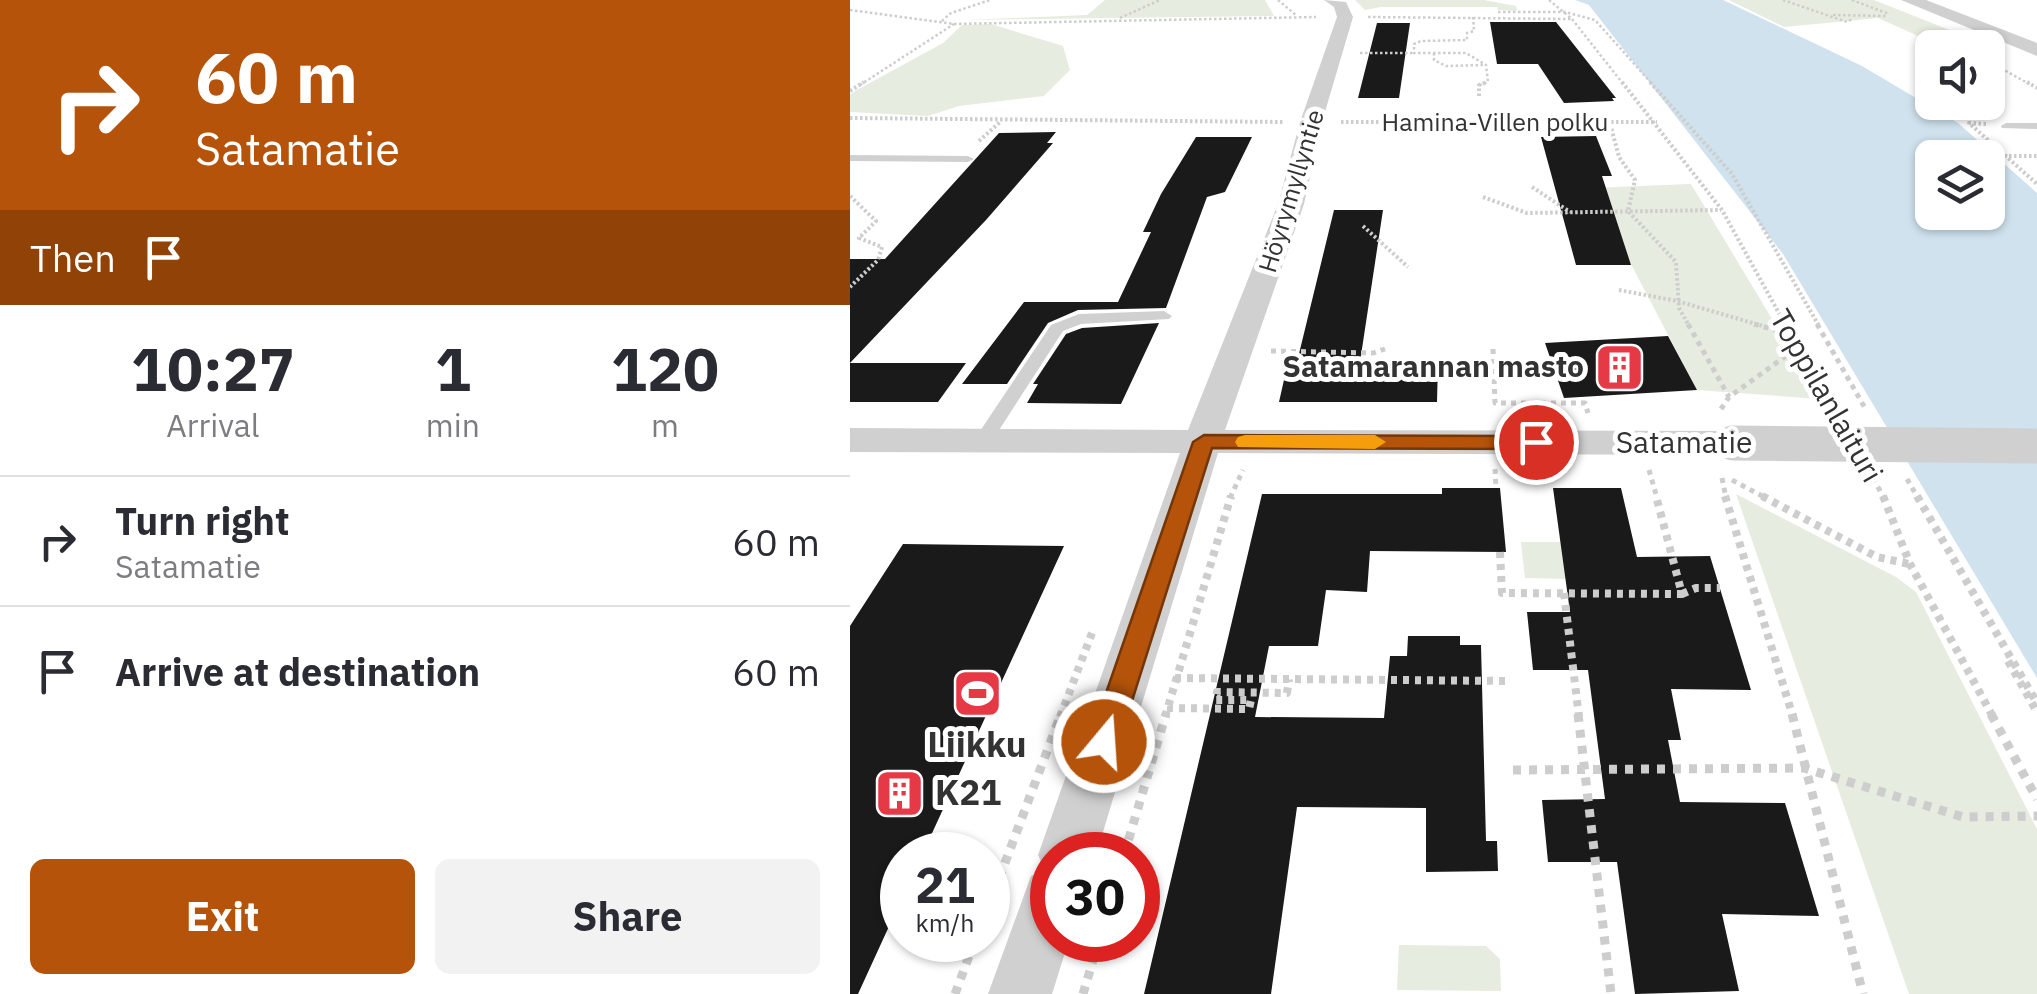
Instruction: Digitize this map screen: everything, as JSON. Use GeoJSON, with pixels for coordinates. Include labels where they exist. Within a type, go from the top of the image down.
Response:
{"type":"FeatureCollection","features":[{"type":"Feature","properties":{"kind":"street"},"geometry":{"type":"LineString","coordinates":[[1910,0],[2037,50]]}},
{"type":"Feature","properties":{"kind":"street","name":"Höyrymyllyntie"},"geometry":{"type":"LineString","coordinates":[[1074,832],[1204,442],[1322,122],[1339,9]]}},
{"type":"Feature","properties":{"kind":"street","name":"Satamatie"},"geometry":{"type":"LineString","coordinates":[[850,440],[2037,446]]}},
{"type":"Feature","properties":{"kind":"street"},"geometry":{"type":"LineString","coordinates":[[1020,994],[1031,962]]}},
{"type":"Feature","properties":{"kind":"lane"},"geometry":{"type":"LineString","coordinates":[[2006,126],[2037,126]]}},
{"type":"Feature","properties":{"kind":"lane"},"geometry":{"type":"LineString","coordinates":[[850,158],[968,160]]}},
{"type":"Feature","properties":{"kind":"lane"},"geometry":{"type":"LineString","coordinates":[[983,440],[1057,328],[1080,319],[1164,316]]}},
{"type":"Feature","properties":{"kind":"path"},"geometry":{"type":"LineString","coordinates":[[941,22],[951,13],[990,0]]}},
{"type":"Feature","properties":{"kind":"path"},"geometry":{"type":"LineString","coordinates":[[1114,20],[1160,0]]}},
{"type":"Feature","properties":{"kind":"path"},"geometry":{"type":"LineString","coordinates":[[1278,0],[1298,17]]}},
{"type":"Feature","properties":{"kind":"path"},"geometry":{"type":"LineString","coordinates":[[1548,0],[1564,12]]}},
{"type":"Feature","properties":{"kind":"path"},"geometry":{"type":"LineString","coordinates":[[1783,0],[1846,22],[1852,19]]}},
{"type":"Feature","properties":{"kind":"path"},"geometry":{"type":"LineString","coordinates":[[1524,4],[1525,12]]}},
{"type":"Feature","properties":{"kind":"path"},"geometry":{"type":"LineString","coordinates":[[850,10],[954,24],[1298,17],[1339,9],[1572,19]]}},
{"type":"Feature","properties":{"kind":"path"},"geometry":{"type":"LineString","coordinates":[[1498,12],[1564,12],[1595,20],[1601,26],[1732,174],[1868,412]]}},
{"type":"Feature","properties":{"kind":"path","name":"Toppilanlaituri"},"geometry":{"type":"LineString","coordinates":[[1564,12],[1657,122],[1722,210],[1835,414]]}},
{"type":"Feature","properties":{"kind":"path"},"geometry":{"type":"LineString","coordinates":[[1828,15],[1892,16]]}},
{"type":"Feature","properties":{"kind":"path"},"geometry":{"type":"LineString","coordinates":[[1466,52],[1467,33],[1474,32],[1473,17]]}},
{"type":"Feature","properties":{"kind":"path"},"geometry":{"type":"LineString","coordinates":[[850,92],[954,24]]}},
{"type":"Feature","properties":{"kind":"path"},"geometry":{"type":"LineString","coordinates":[[1594,46],[1596,31],[1601,26]]}},
{"type":"Feature","properties":{"kind":"path"},"geometry":{"type":"LineString","coordinates":[[1414,52],[1414,44],[1421,42],[1467,40]]}},
{"type":"Feature","properties":{"kind":"path"},"geometry":{"type":"LineString","coordinates":[[1351,52],[1466,52],[1486,65]]}},
{"type":"Feature","properties":{"kind":"path"},"geometry":{"type":"LineString","coordinates":[[1434,52],[1434,60],[1446,66],[1486,65]]}},
{"type":"Feature","properties":{"kind":"path"},"geometry":{"type":"LineString","coordinates":[[1479,96],[1479,85],[1488,82],[1486,65]]}},
{"type":"Feature","properties":{"kind":"path"},"geometry":{"type":"LineString","coordinates":[[2005,70],[2037,88]]}},
{"type":"Feature","properties":{"kind":"path","name":"Hamina-Villen polku"},"geometry":{"type":"LineString","coordinates":[[850,118],[1657,122]]}},
{"type":"Feature","properties":{"kind":"path"},"geometry":{"type":"LineString","coordinates":[[1603,122],[1611,127],[1618,157],[1635,180],[1628,211]]}},
{"type":"Feature","properties":{"kind":"path"},"geometry":{"type":"LineString","coordinates":[[2005,156],[2037,156]]}},
{"type":"Feature","properties":{"kind":"path"},"geometry":{"type":"LineString","coordinates":[[1532,187],[1571,212]]}},
{"type":"Feature","properties":{"kind":"path"},"geometry":{"type":"LineString","coordinates":[[850,196],[876,221],[859,238],[882,247],[878,260],[850,287]]}},
{"type":"Feature","properties":{"kind":"path"},"geometry":{"type":"LineString","coordinates":[[1483,197],[1522,213],[1722,210]]}},
{"type":"Feature","properties":{"kind":"path"},"geometry":{"type":"LineString","coordinates":[[1628,211],[1667,247],[1676,262],[1676,301],[1728,397],[1724,446],[1727,513],[1786,695],[1863,994]]}},
{"type":"Feature","properties":{"kind":"path"},"geometry":{"type":"LineString","coordinates":[[1364,226],[1408,266]]}},
{"type":"Feature","properties":{"kind":"path"},"geometry":{"type":"LineString","coordinates":[[1619,290],[1676,301],[1789,334]]}},
{"type":"Feature","properties":{"kind":"path"},"geometry":{"type":"LineString","coordinates":[[1493,348],[1495,403],[1585,404],[1590,424]]}},
{"type":"Feature","properties":{"kind":"path"},"geometry":{"type":"LineString","coordinates":[[1728,397],[1797,348]]}},
{"type":"Feature","properties":{"kind":"path"},"geometry":{"type":"LineString","coordinates":[[1266,352],[1384,349]]}},
{"type":"Feature","properties":{"kind":"path"},"geometry":{"type":"LineString","coordinates":[[1724,446],[1731,480],[1756,497],[1877,558],[1910,564]]}},
{"type":"Feature","properties":{"kind":"path","name":"Toppilanlaituri"},"geometry":{"type":"LineString","coordinates":[[1864,463],[1892,512],[1910,564],[2037,798]]}},
{"type":"Feature","properties":{"kind":"path"},"geometry":{"type":"LineString","coordinates":[[1905,476],[2037,704]]}},
{"type":"Feature","properties":{"kind":"path"},"geometry":{"type":"LineString","coordinates":[[1654,488],[1682,594]]}},
{"type":"Feature","properties":{"kind":"path"},"geometry":{"type":"LineString","coordinates":[[1937,538],[2037,712]]}},
{"type":"Feature","properties":{"kind":"path"},"geometry":{"type":"LineString","coordinates":[[1500,552],[1502,593],[1682,594],[1696,588],[1720,588]]}},
{"type":"Feature","properties":{"kind":"path"},"geometry":{"type":"LineString","coordinates":[[1564,594],[1611,994]]}},
{"type":"Feature","properties":{"kind":"path"},"geometry":{"type":"LineString","coordinates":[[1010,850],[1094,629]]}},
{"type":"Feature","properties":{"kind":"path"},"geometry":{"type":"LineString","coordinates":[[1174,678],[1508,681]]}},
{"type":"Feature","properties":{"kind":"path"},"geometry":{"type":"LineString","coordinates":[[1168,708],[1249,709],[1251,700],[1216,700],[1218,692],[1287,692],[1289,679]]}},
{"type":"Feature","properties":{"kind":"path"},"geometry":{"type":"LineString","coordinates":[[1513,770],[1804,768],[1963,818],[2037,816]]}},
{"type":"Feature","properties":{"kind":"path"},"geometry":{"type":"LineString","coordinates":[[954,994],[966,962]]}},
{"type":"Feature","properties":{"kind":"path"},"geometry":{"type":"LineString","coordinates":[[1083,994],[1092,962]]}},
{"type":"Feature","properties":{"kind":"shaded area"},"geometry":{"type":"Polygon","coordinates":[[[1105,0],[1265,0],[1274,16],[966,20],[1087,15],[1105,0]]]}},
{"type":"Feature","properties":{"kind":"shaded area"},"geometry":{"type":"Polygon","coordinates":[[[1355,0],[1484,0],[1516,6],[1517,11],[1497,7],[1365,10],[1355,0]]]}},
{"type":"Feature","properties":{"kind":"shaded area"},"geometry":{"type":"Polygon","coordinates":[[[1729,0],[1874,0],[1949,30],[1915,30],[1915,35],[1878,18],[1784,27],[1729,0]]]}},
{"type":"Feature","properties":{"kind":"shaded area"},"geometry":{"type":"Polygon","coordinates":[[[991,24],[1063,46],[1070,70],[1044,96],[959,106],[928,116],[850,112],[850,95],[855,91],[943,43],[962,25],[991,24]]]}},
{"type":"Feature","properties":{"kind":"shaded area"},"geometry":{"type":"Polygon","coordinates":[[[1691,184],[1820,399],[1697,390],[1591,188],[1691,184]]]}},
{"type":"Feature","properties":{"kind":"shaded area"},"geometry":{"type":"Polygon","coordinates":[[[1736,494],[1896,577],[1916,592],[2037,829],[2037,994],[1909,994],[1736,494]]]}},
{"type":"Feature","properties":{"kind":"shaded area"},"geometry":{"type":"Polygon","coordinates":[[[1521,542],[1561,542],[1566,579],[1525,578],[1521,542]]]}},
{"type":"Feature","properties":{"kind":"shaded area"},"geometry":{"type":"Polygon","coordinates":[[[1399,945],[1486,946],[1500,959],[1501,991],[1397,990],[1399,945]]]}},
{"type":"Feature","properties":{"kind":"water"},"geometry":{"type":"Polygon","coordinates":[[[1575,0],[1723,0],[1862,66],[1915,97],[1915,120],[1958,123],[1977,140],[1915,140],[1915,230],[2005,230],[2005,165],[2037,193],[2037,678],[1783,254],[1589,5],[1575,0]]]}},
{"type":"Feature","properties":{"kind":"building"},"geometry":{"type":"Polygon","coordinates":[[[1490,22],[1556,22],[1616,98],[1564,103],[1538,64],[1497,64],[1490,22]]]}},
{"type":"Feature","properties":{"kind":"building"},"geometry":{"type":"Polygon","coordinates":[[[1377,23],[1410,23],[1399,98],[1358,98],[1377,23]]]}},
{"type":"Feature","properties":{"kind":"building"},"geometry":{"type":"Polygon","coordinates":[[[1056,132],[1047,143],[1053,143],[986,220],[850,363],[850,259],[885,259],[999,133],[1056,132]]]}},
{"type":"Feature","properties":{"kind":"building"},"geometry":{"type":"Polygon","coordinates":[[[1596,136],[1612,176],[1602,176],[1631,265],[1576,265],[1541,137],[1596,136]]]}},
{"type":"Feature","properties":{"kind":"building"},"geometry":{"type":"Polygon","coordinates":[[[1196,137],[1252,137],[1225,192],[1207,197],[1166,308],[1078,310],[1048,323],[1007,384],[962,384],[1024,302],[1118,302],[1151,232],[1143,232],[1196,137]]]}},
{"type":"Feature","properties":{"kind":"building"},"geometry":{"type":"Polygon","coordinates":[[[1334,210],[1383,210],[1360,362],[1438,362],[1437,402],[1279,402],[1288,362],[1297,362],[1334,210]]]}},
{"type":"Feature","properties":{"kind":"building"},"geometry":{"type":"Polygon","coordinates":[[[1159,323],[1121,404],[1027,403],[1038,384],[1033,384],[1066,334],[1082,328],[1159,323]]]}},
{"type":"Feature","properties":{"kind":"building","name":"Satamarannan masto"},"geometry":{"type":"Polygon","coordinates":[[[1668,336],[1697,390],[1564,398],[1545,343],[1668,336]]]}},
{"type":"Feature","properties":{"kind":"building"},"geometry":{"type":"Polygon","coordinates":[[[850,363],[966,363],[938,402],[850,402],[850,363]]]}},
{"type":"Feature","properties":{"kind":"building"},"geometry":{"type":"Polygon","coordinates":[[[1442,488],[1500,488],[1506,552],[1370,551],[1367,592],[1326,590],[1318,646],[1269,646],[1255,717],[1384,718],[1390,656],[1407,656],[1408,636],[1460,636],[1460,645],[1481,645],[1486,841],[1497,841],[1498,871],[1426,872],[1426,808],[1297,807],[1271,994],[1144,994],[1152,962],[1160,962],[1160,926],[1262,494],[1442,494],[1442,488]]]}},
{"type":"Feature","properties":{"kind":"building"},"geometry":{"type":"Polygon","coordinates":[[[1553,488],[1621,488],[1637,557],[1710,556],[1751,690],[1671,689],[1681,740],[1668,740],[1680,802],[1785,803],[1819,916],[1722,914],[1739,991],[1635,994],[1617,862],[1548,862],[1542,800],[1605,799],[1588,670],[1533,670],[1527,612],[1570,612],[1553,488]]]}},
{"type":"Feature","properties":{"kind":"building","name":"K21"},"geometry":{"type":"Polygon","coordinates":[[[903,544],[1064,546],[933,832],[880,832],[880,946],[858,994],[850,994],[850,626],[903,544]]]}},
{"type":"Feature","properties":{"kind":"slow traffic"},"geometry":{"type":"LineString","coordinates":[[1245,442],[1375,442]]}},
{"type":"Feature","properties":{"kind":"place","name":"Satamarannan masto"},"geometry":{"type":"Point","coordinates":[1619,367]}},
{"type":"Feature","properties":{"kind":"place","name":"Liikku"},"geometry":{"type":"Point","coordinates":[977,693]}},
{"type":"Feature","properties":{"kind":"place","name":"K21"},"geometry":{"type":"Point","coordinates":[900,793]}},
{"type":"Feature","properties":{"kind":"route"},"geometry":{"type":"LineString","coordinates":[[1104,742],[1204,442],[1536,442]]}}]}
